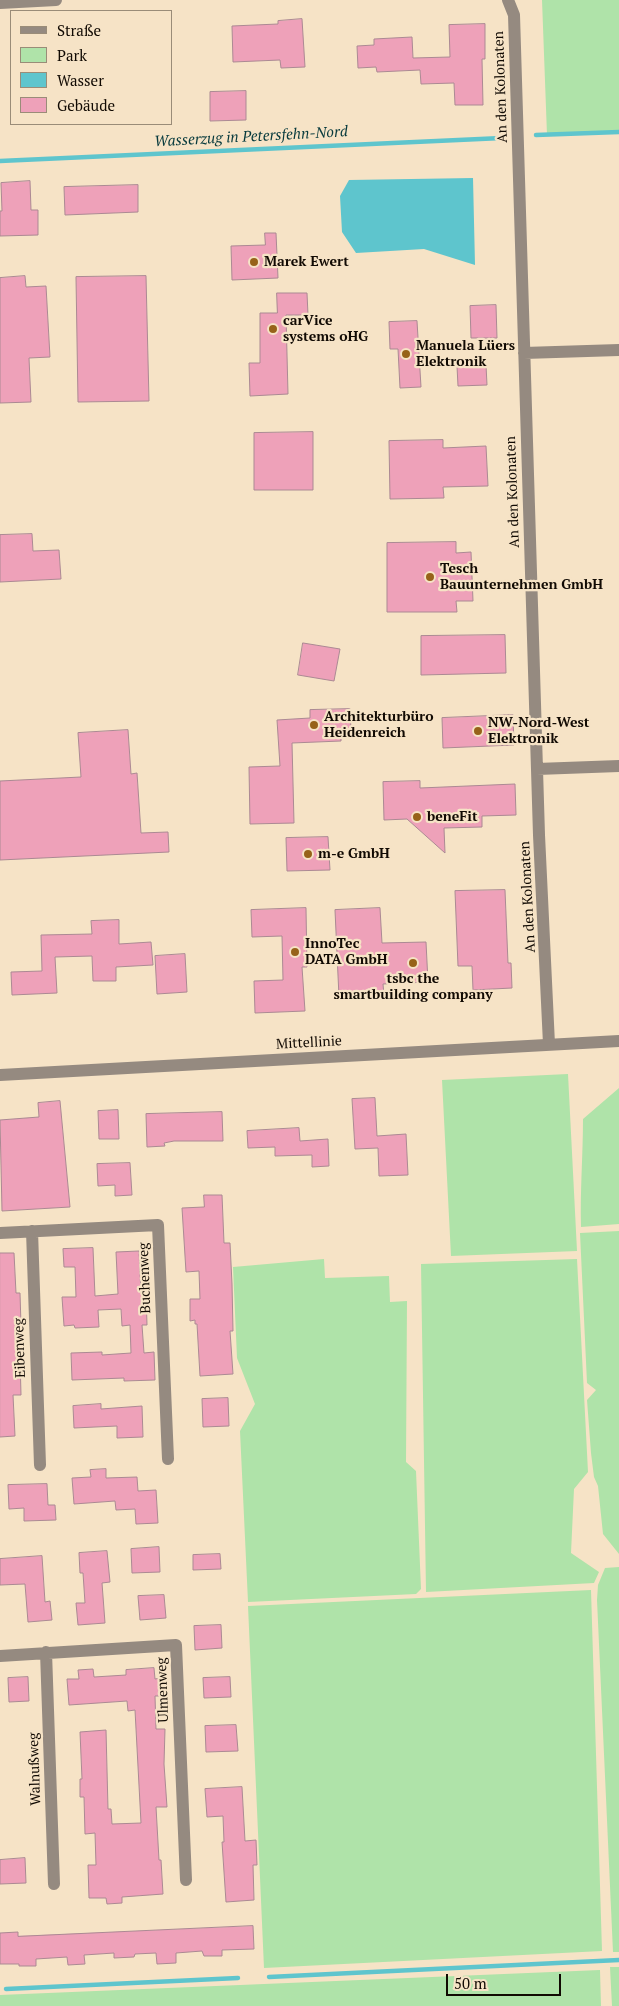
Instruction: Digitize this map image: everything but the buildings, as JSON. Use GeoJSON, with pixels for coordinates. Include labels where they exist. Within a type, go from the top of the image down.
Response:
{"type":"FeatureCollection","features":[{"type":"Feature","properties":{"kind":"street"},"geometry":{"type":"LineString","coordinates":[[0,3],[56,0]]}},
{"type":"Feature","properties":{"kind":"street","name":"An den Kolonaten"},"geometry":{"type":"LineString","coordinates":[[508,0],[514,15],[537,769],[549,1044]]}},
{"type":"Feature","properties":{"kind":"street"},"geometry":{"type":"LineString","coordinates":[[524,353],[619,350]]}},
{"type":"Feature","properties":{"kind":"street"},"geometry":{"type":"LineString","coordinates":[[537,769],[619,766]]}},
{"type":"Feature","properties":{"kind":"street","name":"Mittellinie"},"geometry":{"type":"LineString","coordinates":[[0,1075],[619,1041]]}},
{"type":"Feature","properties":{"kind":"street","name":"Buchenweg"},"geometry":{"type":"LineString","coordinates":[[0,1233],[158,1225],[168,1459]]}},
{"type":"Feature","properties":{"kind":"street","name":"Eibenweg"},"geometry":{"type":"LineString","coordinates":[[32,1231],[40,1465]]}},
{"type":"Feature","properties":{"kind":"street","name":"Ulmenweg"},"geometry":{"type":"LineString","coordinates":[[0,1656],[176,1645],[186,1880]]}},
{"type":"Feature","properties":{"kind":"street","name":"Walnußweg"},"geometry":{"type":"LineString","coordinates":[[46,1652],[54,1884]]}},
{"type":"Feature","properties":{"kind":"green space"},"geometry":{"type":"Polygon","coordinates":[[[542,0],[619,0],[619,132],[547,135],[542,0]]]}},
{"type":"Feature","properties":{"kind":"green space"},"geometry":{"type":"Polygon","coordinates":[[[568,1074],[577,1251],[451,1256],[442,1080],[568,1074]]]}},
{"type":"Feature","properties":{"kind":"green space"},"geometry":{"type":"Polygon","coordinates":[[[619,1088],[619,1224],[581,1227],[583,1119],[619,1088]]]}},
{"type":"Feature","properties":{"kind":"green space"},"geometry":{"type":"Polygon","coordinates":[[[619,1231],[619,1554],[603,1534],[598,1486],[594,1477],[591,1453],[587,1400],[596,1390],[587,1383],[580,1233],[619,1231]]]}},
{"type":"Feature","properties":{"kind":"green space"},"geometry":{"type":"Polygon","coordinates":[[[324,1259],[325,1278],[389,1276],[390,1302],[407,1301],[406,1462],[416,1471],[421,1589],[416,1594],[248,1602],[240,1431],[255,1404],[237,1358],[233,1267],[324,1259]]]}},
{"type":"Feature","properties":{"kind":"green space"},"geometry":{"type":"Polygon","coordinates":[[[577,1259],[588,1472],[574,1489],[571,1553],[599,1572],[594,1583],[426,1592],[421,1264],[577,1259]]]}},
{"type":"Feature","properties":{"kind":"green space"},"geometry":{"type":"Polygon","coordinates":[[[619,1567],[619,1952],[613,1952],[597,1600],[598,1585],[605,1568],[619,1567]]]}},
{"type":"Feature","properties":{"kind":"green space"},"geometry":{"type":"Polygon","coordinates":[[[591,1590],[602,1951],[264,1968],[248,1606],[591,1590]]]}},
{"type":"Feature","properties":{"kind":"green space"},"geometry":{"type":"Polygon","coordinates":[[[610,1967],[619,1967],[619,2006],[612,2006],[610,1967]]]}},
{"type":"Feature","properties":{"kind":"green space"},"geometry":{"type":"Polygon","coordinates":[[[600,1970],[601,2006],[0,2006],[0,1995],[600,1970]]]}},
{"type":"Feature","properties":{"kind":"water"},"geometry":{"type":"Polygon","coordinates":[[[473,178],[475,265],[424,249],[356,253],[342,232],[340,196],[349,180],[473,178]]]}},
{"type":"Feature","properties":{"kind":"waterway","name":"Wasserzug in Petersfehn-Nord"},"geometry":{"type":"LineString","coordinates":[[536,135],[619,132]]}},
{"type":"Feature","properties":{"kind":"waterway","name":"Wasserzug in Petersfehn-Nord"},"geometry":{"type":"LineString","coordinates":[[0,161],[502,138]]}},
{"type":"Feature","properties":{"kind":"waterway"},"geometry":{"type":"LineString","coordinates":[[269,1977],[619,1960]]}},
{"type":"Feature","properties":{"kind":"waterway"},"geometry":{"type":"LineString","coordinates":[[6,1989],[238,1978]]}},
{"type":"Feature","properties":{"kind":"place","name":"Marek Ewert"},"geometry":{"type":"Point","coordinates":[254,262]}},
{"type":"Feature","properties":{"kind":"place","name":"carVice systems oHG"},"geometry":{"type":"Point","coordinates":[273,329]}},
{"type":"Feature","properties":{"kind":"place","name":"Manuela Lüers Elektronik"},"geometry":{"type":"Point","coordinates":[406,354]}},
{"type":"Feature","properties":{"kind":"place","name":"Tesch Bauunternehmen GmbH"},"geometry":{"type":"Point","coordinates":[430,577]}},
{"type":"Feature","properties":{"kind":"place","name":"Architekturbüro Heidenreich"},"geometry":{"type":"Point","coordinates":[314,725]}},
{"type":"Feature","properties":{"kind":"place","name":"NW-Nord-West Elektronik"},"geometry":{"type":"Point","coordinates":[478,731]}},
{"type":"Feature","properties":{"kind":"place","name":"beneFit"},"geometry":{"type":"Point","coordinates":[417,817]}},
{"type":"Feature","properties":{"kind":"place","name":"m-e GmbH"},"geometry":{"type":"Point","coordinates":[308,854]}},
{"type":"Feature","properties":{"kind":"place","name":"InnoTec DATA GmbH"},"geometry":{"type":"Point","coordinates":[295,952]}},
{"type":"Feature","properties":{"kind":"place","name":"tsbc the smartbuilding company"},"geometry":{"type":"Point","coordinates":[413,963]}}]}
